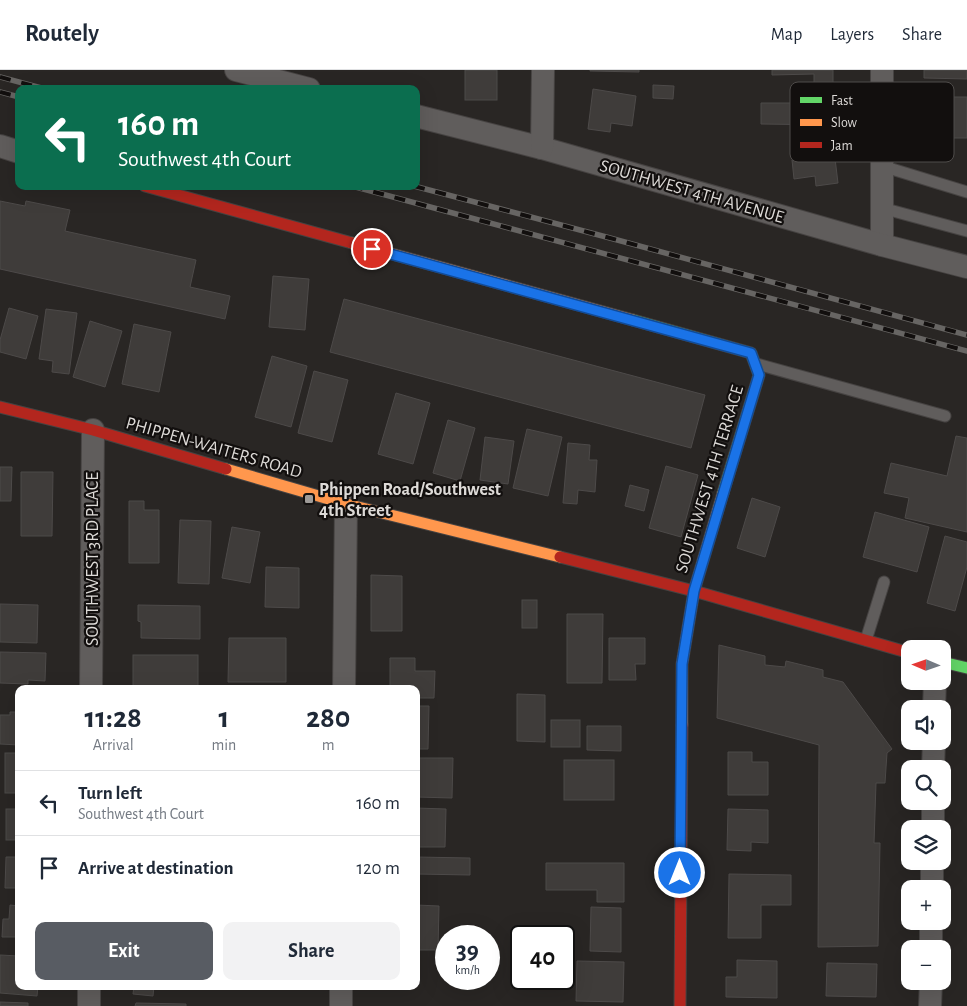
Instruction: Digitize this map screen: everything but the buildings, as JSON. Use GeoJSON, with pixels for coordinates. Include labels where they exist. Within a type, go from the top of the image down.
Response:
{"type":"FeatureCollection","features":[{"type":"Feature","properties":{"kind":"street"},"geometry":{"type":"LineString","coordinates":[[236,70],[294,85]]}},
{"type":"Feature","properties":{"kind":"street"},"geometry":{"type":"LineString","coordinates":[[542,148],[543,70]]}},
{"type":"Feature","properties":{"kind":"street","name":"SOUTHWEST 4TH AVENUE"},"geometry":{"type":"LineString","coordinates":[[420,117],[542,148],[882,245],[967,267]]}},
{"type":"Feature","properties":{"kind":"street"},"geometry":{"type":"LineString","coordinates":[[0,146],[15,151]]}},
{"type":"Feature","properties":{"kind":"street"},"geometry":{"type":"LineString","coordinates":[[882,162],[882,245]]}},
{"type":"Feature","properties":{"kind":"street"},"geometry":{"type":"LineString","coordinates":[[158,190],[753,358]]}},
{"type":"Feature","properties":{"kind":"street","name":"SOUTHWEST 4TH TERRACE"},"geometry":{"type":"LineString","coordinates":[[680,1006],[682,664],[694,591],[759,375],[753,358]]}},
{"type":"Feature","properties":{"kind":"street","name":"PHIPPEN-WAITERS ROAD"},"geometry":{"type":"LineString","coordinates":[[0,407],[93,430],[346,504],[694,591],[901,650]]}},
{"type":"Feature","properties":{"kind":"street","name":"SOUTHWEST 3RD PLACE"},"geometry":{"type":"LineString","coordinates":[[91,685],[93,430]]}},
{"type":"Feature","properties":{"kind":"street"},"geometry":{"type":"LineString","coordinates":[[344,685],[346,504]]}},
{"type":"Feature","properties":{"kind":"street"},"geometry":{"type":"LineString","coordinates":[[951,664],[967,668]]}},
{"type":"Feature","properties":{"kind":"street"},"geometry":{"type":"LineString","coordinates":[[89,990],[89,1006]]}},
{"type":"Feature","properties":{"kind":"street"},"geometry":{"type":"LineString","coordinates":[[341,990],[341,1006]]}},
{"type":"Feature","properties":{"kind":"street"},"geometry":{"type":"LineString","coordinates":[[930,990],[930,1006]]}},
{"type":"Feature","properties":{"kind":"lane"},"geometry":{"type":"LineString","coordinates":[[882,166],[967,192]]}},
{"type":"Feature","properties":{"kind":"lane"},"geometry":{"type":"LineString","coordinates":[[882,208],[967,231]]}},
{"type":"Feature","properties":{"kind":"lane"},"geometry":{"type":"LineString","coordinates":[[753,358],[945,416]]}},
{"type":"Feature","properties":{"kind":"lane"},"geometry":{"type":"LineString","coordinates":[[866,640],[884,582]]}},
{"type":"Feature","properties":{"kind":"railway"},"geometry":{"type":"LineString","coordinates":[[0,77],[30,85]]}},
{"type":"Feature","properties":{"kind":"railway"},"geometry":{"type":"LineString","coordinates":[[0,92],[15,96]]}},
{"type":"Feature","properties":{"kind":"railway"},"geometry":{"type":"LineString","coordinates":[[420,188],[967,335]]}},
{"type":"Feature","properties":{"kind":"railway"},"geometry":{"type":"LineString","coordinates":[[367,190],[967,351]]}},
{"type":"Feature","properties":{"kind":"traffic: fast"},"geometry":{"type":"LineString","coordinates":[[633,320],[751,353],[759,375],[723,493]]}},
{"type":"Feature","properties":{"kind":"traffic: fast"},"geometry":{"type":"LineString","coordinates":[[951,664],[967,668]]}},
{"type":"Feature","properties":{"kind":"traffic: slow"},"geometry":{"type":"LineString","coordinates":[[352,243],[633,320]]}},
{"type":"Feature","properties":{"kind":"traffic: slow"},"geometry":{"type":"LineString","coordinates":[[226,469],[346,504],[560,557]]}},
{"type":"Feature","properties":{"kind":"traffic: slow"},"geometry":{"type":"LineString","coordinates":[[682,725],[682,664],[694,591],[723,493]]}},
{"type":"Feature","properties":{"kind":"traffic: jam"},"geometry":{"type":"LineString","coordinates":[[160,190],[352,243]]}},
{"type":"Feature","properties":{"kind":"traffic: jam"},"geometry":{"type":"LineString","coordinates":[[0,407],[93,430],[226,469]]}},
{"type":"Feature","properties":{"kind":"traffic: jam"},"geometry":{"type":"LineString","coordinates":[[560,557],[694,591],[901,650]]}},
{"type":"Feature","properties":{"kind":"traffic: jam"},"geometry":{"type":"LineString","coordinates":[[680,1006],[682,725]]}},
{"type":"Feature","properties":{"kind":"place","name":"Phippen Road/Southwest 4th Street"},"geometry":{"type":"Point","coordinates":[309,499]}},
{"type":"Feature","properties":{"kind":"route"},"geometry":{"type":"LineString","coordinates":[[372,249],[751,353],[759,375],[694,591],[682,664],[680,873]]}}]}
